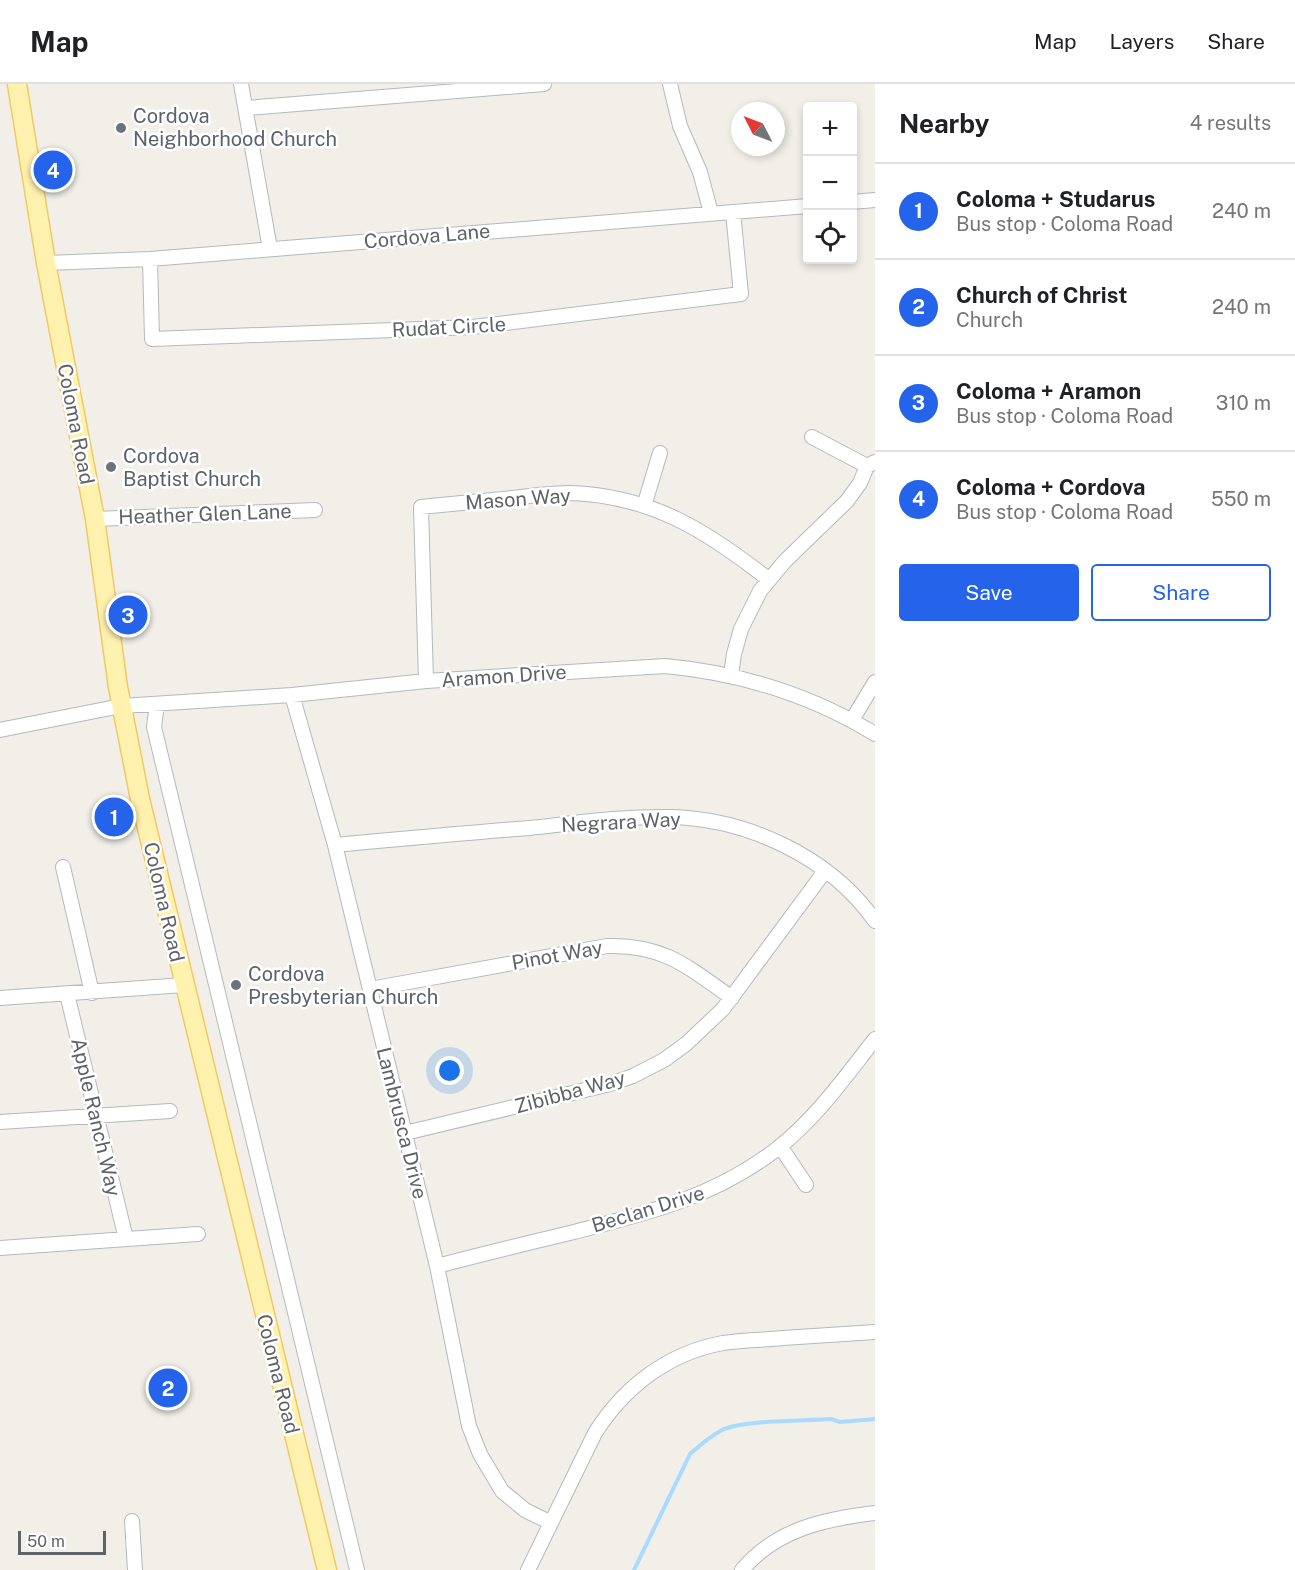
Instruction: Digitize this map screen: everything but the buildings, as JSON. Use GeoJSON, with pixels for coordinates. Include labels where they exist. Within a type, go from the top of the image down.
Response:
{"type":"FeatureCollection","features":[{"type":"Feature","properties":{"kind":"main road","name":"Coloma Road"},"geometry":{"type":"LineString","coordinates":[[17,84],[46,263],[95,519],[121,706],[140,799],[327,1570]]}},
{"type":"Feature","properties":{"kind":"street"},"geometry":{"type":"LineString","coordinates":[[241,84],[270,249]]}},
{"type":"Feature","properties":{"kind":"street"},"geometry":{"type":"LineString","coordinates":[[246,108],[381,90],[544,84]]}},
{"type":"Feature","properties":{"kind":"street"},"geometry":{"type":"LineString","coordinates":[[670,84],[680,126],[700,172],[711,213]]}},
{"type":"Feature","properties":{"kind":"street"},"geometry":{"type":"LineString","coordinates":[[857,202],[875,200]]}},
{"type":"Feature","properties":{"kind":"street","name":"Cordova Lane"},"geometry":{"type":"LineString","coordinates":[[46,263],[150,259],[803,206]]}},
{"type":"Feature","properties":{"kind":"street","name":"Rudat Circle"},"geometry":{"type":"LineString","coordinates":[[150,259],[152,339],[473,327],[741,294],[733,212]]}},
{"type":"Feature","properties":{"kind":"street"},"geometry":{"type":"LineString","coordinates":[[731,675],[741,629],[768,579],[847,501],[871,464],[812,437]]}},
{"type":"Feature","properties":{"kind":"street"},"geometry":{"type":"LineString","coordinates":[[644,506],[660,453]]}},
{"type":"Feature","properties":{"kind":"street","name":"Mason Way"},"geometry":{"type":"LineString","coordinates":[[426,681],[421,507],[571,493],[599,495],[644,506],[687,523],[728,547],[768,579]]}},
{"type":"Feature","properties":{"kind":"street","name":"Heather Glen Lane"},"geometry":{"type":"LineString","coordinates":[[95,519],[315,510]]}},
{"type":"Feature","properties":{"kind":"street","name":"Aramon Drive"},"geometry":{"type":"LineString","coordinates":[[0,730],[121,706],[292,695],[426,681],[665,666],[731,675],[796,695],[852,720],[875,734]]}},
{"type":"Feature","properties":{"kind":"street"},"geometry":{"type":"LineString","coordinates":[[852,720],[875,682]]}},
{"type":"Feature","properties":{"kind":"street","name":"Lambrusca Drive"},"geometry":{"type":"LineString","coordinates":[[292,695],[335,845],[405,1133],[437,1266],[469,1426],[480,1454],[501,1491],[525,1510],[551,1523]]}},
{"type":"Feature","properties":{"kind":"street","name":"Coloma Road"},"geometry":{"type":"LineString","coordinates":[[157,704],[154,727],[357,1570]]}},
{"type":"Feature","properties":{"kind":"street","name":"Negrara Way"},"geometry":{"type":"LineString","coordinates":[[335,845],[643,817],[702,820],[759,835],[785,846],[825,871],[846,888],[875,921]]}},
{"type":"Feature","properties":{"kind":"street"},"geometry":{"type":"LineString","coordinates":[[63,867],[92,993]]}},
{"type":"Feature","properties":{"kind":"street","name":"Zibibba Way"},"geometry":{"type":"LineString","coordinates":[[405,1133],[610,1084],[633,1076],[664,1060],[706,1028],[732,998],[825,871]]}},
{"type":"Feature","properties":{"kind":"street","name":"Pinot Way"},"geometry":{"type":"LineString","coordinates":[[370,990],[607,946],[624,945],[656,951],[679,961],[732,998]]}},
{"type":"Feature","properties":{"kind":"street"},"geometry":{"type":"LineString","coordinates":[[0,998],[184,985]]}},
{"type":"Feature","properties":{"kind":"street","name":"Apple Ranch Way"},"geometry":{"type":"LineString","coordinates":[[67,994],[126,1239]]}},
{"type":"Feature","properties":{"kind":"street","name":"Beclan Drive"},"geometry":{"type":"LineString","coordinates":[[437,1266],[651,1212],[683,1201],[740,1174],[780,1146],[804,1125],[874,1044]]}},
{"type":"Feature","properties":{"kind":"street"},"geometry":{"type":"LineString","coordinates":[[0,1122],[170,1112]]}},
{"type":"Feature","properties":{"kind":"street"},"geometry":{"type":"LineString","coordinates":[[780,1146],[806,1185]]}},
{"type":"Feature","properties":{"kind":"street"},"geometry":{"type":"LineString","coordinates":[[0,1248],[198,1234]]}},
{"type":"Feature","properties":{"kind":"street"},"geometry":{"type":"LineString","coordinates":[[528,1570],[595,1433],[608,1413],[635,1384],[651,1372],[684,1354],[723,1343],[875,1332]]}},
{"type":"Feature","properties":{"kind":"street"},"geometry":{"type":"LineString","coordinates":[[742,1570],[780,1537],[795,1530],[843,1517],[875,1513]]}},
{"type":"Feature","properties":{"kind":"street"},"geometry":{"type":"LineString","coordinates":[[132,1521],[135,1570]]}},
{"type":"Feature","properties":{"kind":"waterway"},"geometry":{"type":"LineString","coordinates":[[634,1570],[690,1454],[715,1434],[734,1426],[760,1422],[831,1419],[840,1422],[875,1419]]}},
{"type":"Feature","properties":{"kind":"place","name":"Cordova Neighborhood Church"},"geometry":{"type":"Point","coordinates":[121,128]}},
{"type":"Feature","properties":{"kind":"place","name":"Coloma + Cordova"},"geometry":{"type":"Point","coordinates":[53,170]}},
{"type":"Feature","properties":{"kind":"place","name":"Cordova Baptist Church"},"geometry":{"type":"Point","coordinates":[111,467]}},
{"type":"Feature","properties":{"kind":"place","name":"Coloma + Aramon"},"geometry":{"type":"Point","coordinates":[128,615]}},
{"type":"Feature","properties":{"kind":"place","name":"Coloma + Studarus"},"geometry":{"type":"Point","coordinates":[114,817]}},
{"type":"Feature","properties":{"kind":"place","name":"Cordova Presbyterian Church"},"geometry":{"type":"Point","coordinates":[236,985]}},
{"type":"Feature","properties":{"kind":"place","name":"Church of Christ"},"geometry":{"type":"Point","coordinates":[168,1388]}}]}
